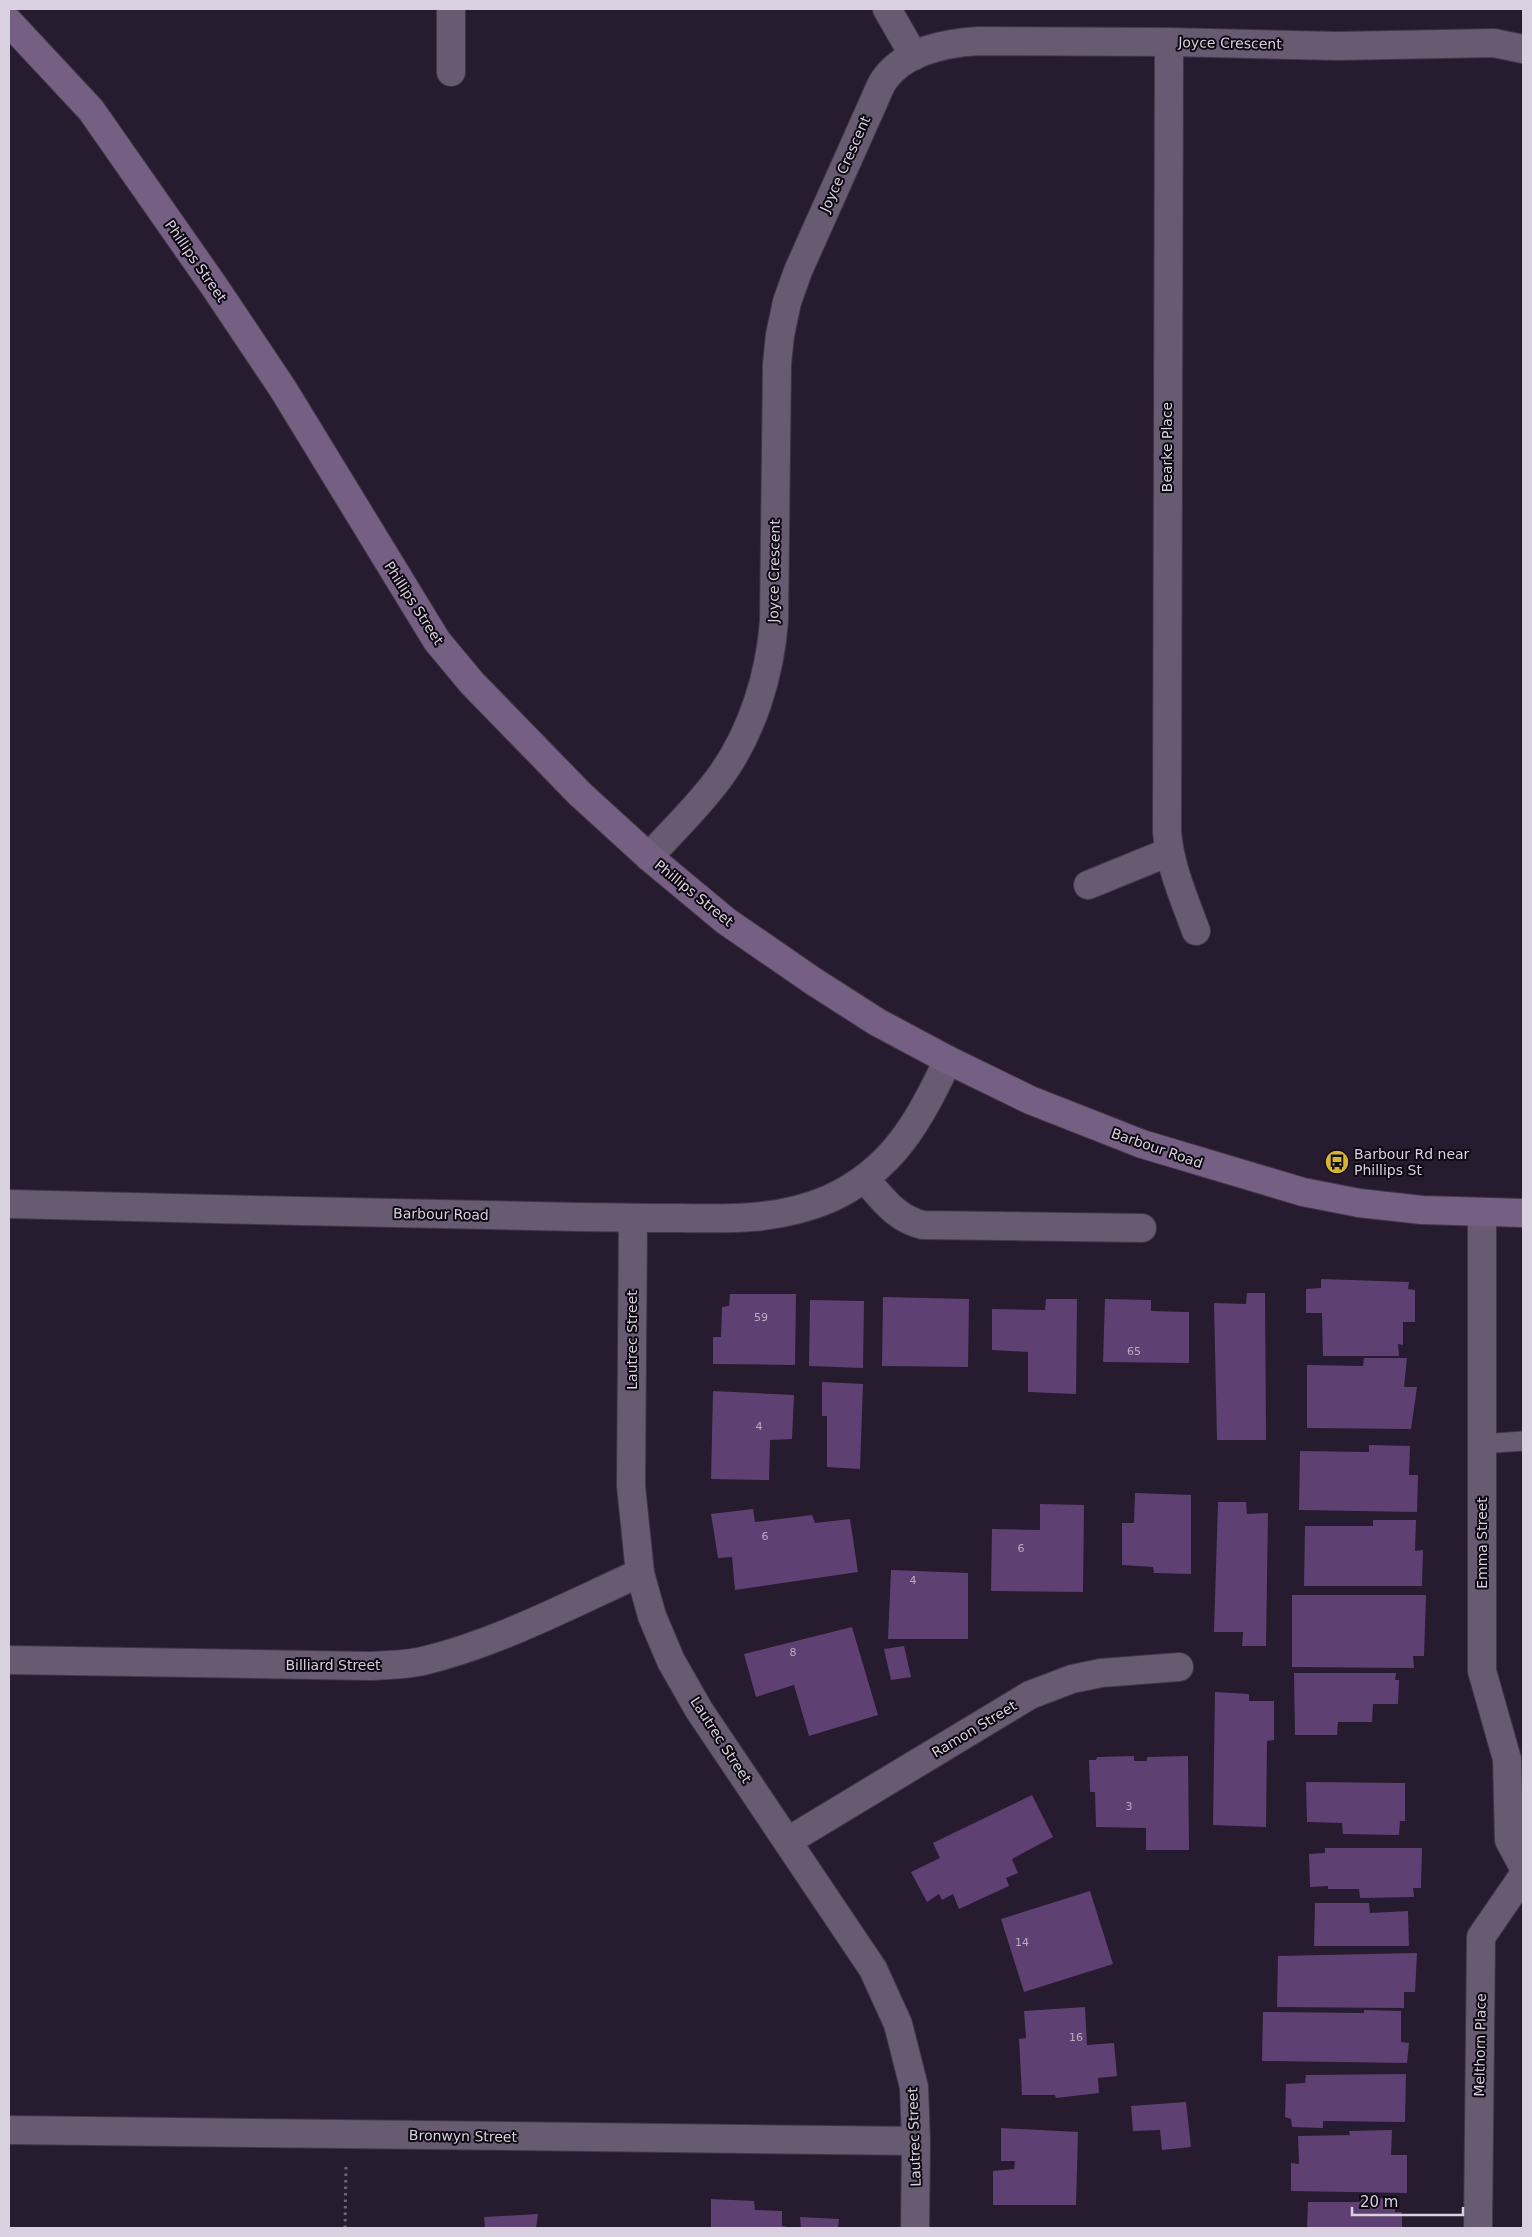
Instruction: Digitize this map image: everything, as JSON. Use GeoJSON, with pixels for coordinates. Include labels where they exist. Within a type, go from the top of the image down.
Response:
{"type":"FeatureCollection","features":[{"type":"Feature","properties":{"kind":"street"},"geometry":{"type":"LineString","coordinates":[[451,9],[451,72]]}},
{"type":"Feature","properties":{"kind":"street"},"geometry":{"type":"LineString","coordinates":[[887,9],[914,56]]}},
{"type":"Feature","properties":{"kind":"street","name":"Phillips Street"},"geometry":{"type":"LineString","coordinates":[[9,22],[91,110],[214,286],[283,389],[437,641],[472,683],[580,794],[649,857],[726,921],[813,981],[877,1022],[948,1060]]}},
{"type":"Feature","properties":{"kind":"street","name":"Joyce Crescent"},"geometry":{"type":"LineString","coordinates":[[649,857],[722,774],[744,735],[763,688],[772,652],[774,621],[777,364],[780,335],[798,271],[884,80],[897,66],[914,56],[953,42],[979,41],[1169,42],[1338,46],[1494,43],[1523,49]]}},
{"type":"Feature","properties":{"kind":"street","name":"Bearke Place"},"geometry":{"type":"LineString","coordinates":[[1169,42],[1167,587],[1169,852],[1175,876],[1196,931]]}},
{"type":"Feature","properties":{"kind":"street"},"geometry":{"type":"LineString","coordinates":[[1088,885],[1169,852]]}},
{"type":"Feature","properties":{"kind":"street","name":"Barbour Road"},"geometry":{"type":"LineString","coordinates":[[9,1204],[633,1218],[743,1218],[789,1213],[831,1198],[865,1179],[886,1161],[915,1124],[948,1060],[1071,1118],[1142,1144],[1254,1179],[1303,1192],[1359,1203],[1422,1210],[1523,1213]]}},
{"type":"Feature","properties":{"kind":"street"},"geometry":{"type":"LineString","coordinates":[[865,1179],[899,1216],[910,1222],[922,1225],[1142,1228]]}},
{"type":"Feature","properties":{"kind":"street","name":"Emma Street"},"geometry":{"type":"LineString","coordinates":[[1482,1212],[1482,1671],[1507,1759],[1509,1840],[1523,1866]]}},
{"type":"Feature","properties":{"kind":"street","name":"Lautrec Street"},"geometry":{"type":"LineString","coordinates":[[633,1218],[631,1486],[640,1573],[652,1616],[671,1661],[699,1710],[873,1969],[898,2024],[914,2087],[916,2141],[915,2228]]}},
{"type":"Feature","properties":{"kind":"street","name":"Billiard Street"},"geometry":{"type":"LineString","coordinates":[[9,1660],[369,1666],[421,1661],[484,1641],[640,1573]]}},
{"type":"Feature","properties":{"kind":"street","name":"Ramon Street"},"geometry":{"type":"LineString","coordinates":[[788,1841],[1030,1695],[1072,1679],[1101,1673],[1179,1666]]}},
{"type":"Feature","properties":{"kind":"street","name":"Melthorn Place"},"geometry":{"type":"LineString","coordinates":[[1478,2228],[1481,1936],[1523,1876]]}},
{"type":"Feature","properties":{"kind":"street","name":"Bronwyn Street"},"geometry":{"type":"LineString","coordinates":[[9,2130],[916,2141]]}},
{"type":"Feature","properties":{"kind":"lane"},"geometry":{"type":"LineString","coordinates":[[1482,1444],[1523,1441]]}},
{"type":"Feature","properties":{"kind":"path"},"geometry":{"type":"LineString","coordinates":[[345,2228],[346,2134]]}},
{"type":"Feature","properties":{"kind":"building"},"geometry":{"type":"Polygon","coordinates":[[[1321,1279],[1409,1282],[1408,1289],[1415,1290],[1415,1322],[1403,1322],[1403,1345],[1398,1344],[1399,1356],[1323,1356],[1322,1313],[1306,1313],[1306,1289],[1321,1288],[1321,1279]]]}},
{"type":"Feature","properties":{"kind":"building"},"geometry":{"type":"Polygon","coordinates":[[[1247,1293],[1265,1293],[1266,1440],[1217,1440],[1214,1303],[1246,1304],[1247,1293]]]}},
{"type":"Feature","properties":{"kind":"building"},"geometry":{"type":"Polygon","coordinates":[[[730,1294],[796,1294],[795,1365],[713,1364],[713,1337],[721,1337],[722,1307],[729,1306],[730,1294]]]}},
{"type":"Feature","properties":{"kind":"building"},"geometry":{"type":"Polygon","coordinates":[[[883,1297],[969,1299],[968,1367],[882,1366],[883,1297]]]}},
{"type":"Feature","properties":{"kind":"building"},"geometry":{"type":"Polygon","coordinates":[[[1046,1299],[1077,1299],[1076,1394],[1028,1392],[1028,1352],[992,1350],[992,1309],[1045,1310],[1046,1299]]]}},
{"type":"Feature","properties":{"kind":"building"},"geometry":{"type":"Polygon","coordinates":[[[1105,1299],[1151,1300],[1151,1311],[1189,1312],[1189,1363],[1103,1362],[1105,1299]]]}},
{"type":"Feature","properties":{"kind":"building"},"geometry":{"type":"Polygon","coordinates":[[[810,1300],[864,1301],[863,1368],[809,1366],[810,1300]]]}},
{"type":"Feature","properties":{"kind":"building"},"geometry":{"type":"Polygon","coordinates":[[[1364,1358],[1407,1358],[1404,1387],[1417,1387],[1411,1429],[1307,1428],[1307,1365],[1363,1366],[1364,1358]]]}},
{"type":"Feature","properties":{"kind":"building"},"geometry":{"type":"Polygon","coordinates":[[[822,1382],[863,1384],[860,1469],[827,1467],[827,1416],[822,1416],[822,1382]]]}},
{"type":"Feature","properties":{"kind":"building"},"geometry":{"type":"Polygon","coordinates":[[[713,1391],[794,1395],[792,1439],[770,1440],[769,1480],[711,1479],[713,1391]]]}},
{"type":"Feature","properties":{"kind":"building"},"geometry":{"type":"Polygon","coordinates":[[[1369,1445],[1410,1446],[1409,1475],[1418,1475],[1417,1512],[1299,1510],[1300,1451],[1369,1452],[1369,1445]]]}},
{"type":"Feature","properties":{"kind":"building"},"geometry":{"type":"Polygon","coordinates":[[[1135,1493],[1191,1495],[1191,1574],[1154,1573],[1153,1567],[1122,1565],[1122,1523],[1134,1523],[1135,1493]]]}},
{"type":"Feature","properties":{"kind":"building"},"geometry":{"type":"Polygon","coordinates":[[[1218,1502],[1246,1502],[1247,1514],[1268,1513],[1266,1646],[1242,1646],[1243,1632],[1214,1632],[1218,1502]]]}},
{"type":"Feature","properties":{"kind":"building"},"geometry":{"type":"Polygon","coordinates":[[[1040,1504],[1084,1505],[1083,1592],[991,1591],[992,1529],[1040,1530],[1040,1504]]]}},
{"type":"Feature","properties":{"kind":"building"},"geometry":{"type":"Polygon","coordinates":[[[753,1509],[755,1522],[812,1515],[815,1523],[850,1519],[858,1572],[735,1590],[732,1557],[718,1558],[711,1514],[753,1509]]]}},
{"type":"Feature","properties":{"kind":"building"},"geometry":{"type":"Polygon","coordinates":[[[1373,1520],[1416,1520],[1415,1551],[1423,1550],[1422,1586],[1304,1586],[1305,1526],[1373,1526],[1373,1520]]]}},
{"type":"Feature","properties":{"kind":"building"},"geometry":{"type":"Polygon","coordinates":[[[891,1570],[968,1573],[968,1639],[888,1639],[891,1570]]]}},
{"type":"Feature","properties":{"kind":"building"},"geometry":{"type":"Polygon","coordinates":[[[1292,1595],[1426,1595],[1424,1656],[1413,1656],[1414,1668],[1292,1667],[1292,1595]]]}},
{"type":"Feature","properties":{"kind":"building"},"geometry":{"type":"Polygon","coordinates":[[[852,1627],[878,1715],[809,1736],[794,1685],[756,1697],[744,1654],[852,1627]]]}},
{"type":"Feature","properties":{"kind":"building"},"geometry":{"type":"Polygon","coordinates":[[[904,1646],[911,1677],[891,1680],[884,1649],[904,1646]]]}},
{"type":"Feature","properties":{"kind":"building"},"geometry":{"type":"Polygon","coordinates":[[[1294,1673],[1396,1673],[1395,1680],[1399,1680],[1398,1704],[1373,1704],[1372,1722],[1338,1722],[1337,1735],[1295,1735],[1294,1673]]]}},
{"type":"Feature","properties":{"kind":"building"},"geometry":{"type":"Polygon","coordinates":[[[1215,1692],[1249,1694],[1249,1701],[1274,1701],[1274,1740],[1267,1741],[1266,1827],[1213,1825],[1215,1692]]]}},
{"type":"Feature","properties":{"kind":"building"},"geometry":{"type":"Polygon","coordinates":[[[1134,1756],[1134,1761],[1147,1761],[1147,1757],[1188,1756],[1189,1850],[1146,1850],[1146,1828],[1096,1827],[1095,1792],[1090,1792],[1089,1760],[1096,1760],[1097,1757],[1134,1756]]]}},
{"type":"Feature","properties":{"kind":"building"},"geometry":{"type":"Polygon","coordinates":[[[1306,1782],[1405,1783],[1405,1821],[1400,1821],[1399,1835],[1343,1834],[1342,1823],[1307,1822],[1306,1782]]]}},
{"type":"Feature","properties":{"kind":"building"},"geometry":{"type":"Polygon","coordinates":[[[1032,1795],[1053,1837],[1012,1859],[1018,1873],[1006,1878],[1009,1886],[959,1909],[953,1894],[942,1900],[939,1894],[927,1902],[911,1872],[940,1858],[933,1843],[1032,1795]]]}},
{"type":"Feature","properties":{"kind":"building"},"geometry":{"type":"Polygon","coordinates":[[[1325,1848],[1422,1848],[1421,1888],[1413,1888],[1414,1897],[1360,1898],[1359,1889],[1328,1889],[1328,1886],[1310,1887],[1309,1854],[1325,1853],[1325,1848]]]}},
{"type":"Feature","properties":{"kind":"building"},"geometry":{"type":"Polygon","coordinates":[[[1090,1891],[1113,1964],[1024,1992],[1001,1919],[1090,1891]]]}},
{"type":"Feature","properties":{"kind":"building"},"geometry":{"type":"Polygon","coordinates":[[[1315,1903],[1369,1903],[1370,1913],[1408,1911],[1409,1946],[1314,1946],[1315,1903]]]}},
{"type":"Feature","properties":{"kind":"building"},"geometry":{"type":"Polygon","coordinates":[[[1417,1953],[1415,1992],[1404,1992],[1404,2008],[1277,2007],[1278,1956],[1417,1953]]]}},
{"type":"Feature","properties":{"kind":"building"},"geometry":{"type":"Polygon","coordinates":[[[1085,2007],[1087,2045],[1114,2043],[1117,2076],[1098,2078],[1099,2093],[1056,2098],[1055,2095],[1022,2095],[1019,2039],[1026,2038],[1024,2011],[1085,2007]]]}},
{"type":"Feature","properties":{"kind":"building"},"geometry":{"type":"Polygon","coordinates":[[[1364,2010],[1401,2011],[1401,2042],[1409,2043],[1407,2063],[1262,2061],[1263,2012],[1364,2013],[1364,2010]]]}},
{"type":"Feature","properties":{"kind":"building"},"geometry":{"type":"Polygon","coordinates":[[[1406,2074],[1405,2122],[1323,2121],[1323,2128],[1292,2127],[1291,2119],[1285,2117],[1286,2084],[1305,2083],[1306,2075],[1406,2074]]]}},
{"type":"Feature","properties":{"kind":"building"},"geometry":{"type":"Polygon","coordinates":[[[1186,2102],[1191,2147],[1162,2150],[1160,2130],[1133,2131],[1131,2106],[1186,2102]]]}},
{"type":"Feature","properties":{"kind":"building"},"geometry":{"type":"Polygon","coordinates":[[[1001,2128],[1078,2132],[1076,2205],[993,2205],[993,2171],[1014,2169],[1015,2161],[1001,2161],[1001,2128]]]}},
{"type":"Feature","properties":{"kind":"building"},"geometry":{"type":"Polygon","coordinates":[[[1392,2130],[1391,2155],[1407,2155],[1407,2193],[1291,2191],[1291,2163],[1299,2164],[1298,2136],[1350,2135],[1349,2131],[1392,2130]]]}},
{"type":"Feature","properties":{"kind":"building"},"geometry":{"type":"Polygon","coordinates":[[[1395,2198],[1395,2212],[1402,2212],[1402,2228],[1307,2228],[1308,2202],[1361,2202],[1360,2199],[1395,2198]]]}},
{"type":"Feature","properties":{"kind":"building"},"geometry":{"type":"Polygon","coordinates":[[[711,2199],[754,2201],[755,2210],[782,2211],[782,2226],[793,2228],[711,2228],[711,2199]]]}},
{"type":"Feature","properties":{"kind":"building"},"geometry":{"type":"Polygon","coordinates":[[[538,2214],[536,2228],[485,2228],[484,2217],[538,2214]]]}},
{"type":"Feature","properties":{"kind":"building"},"geometry":{"type":"Polygon","coordinates":[[[800,2217],[839,2219],[838,2228],[801,2228],[800,2217]]]}},
{"type":"Feature","properties":{"kind":"place","name":"Barbour Rd near Phillips St"},"geometry":{"type":"Point","coordinates":[1337,1162]}}]}
